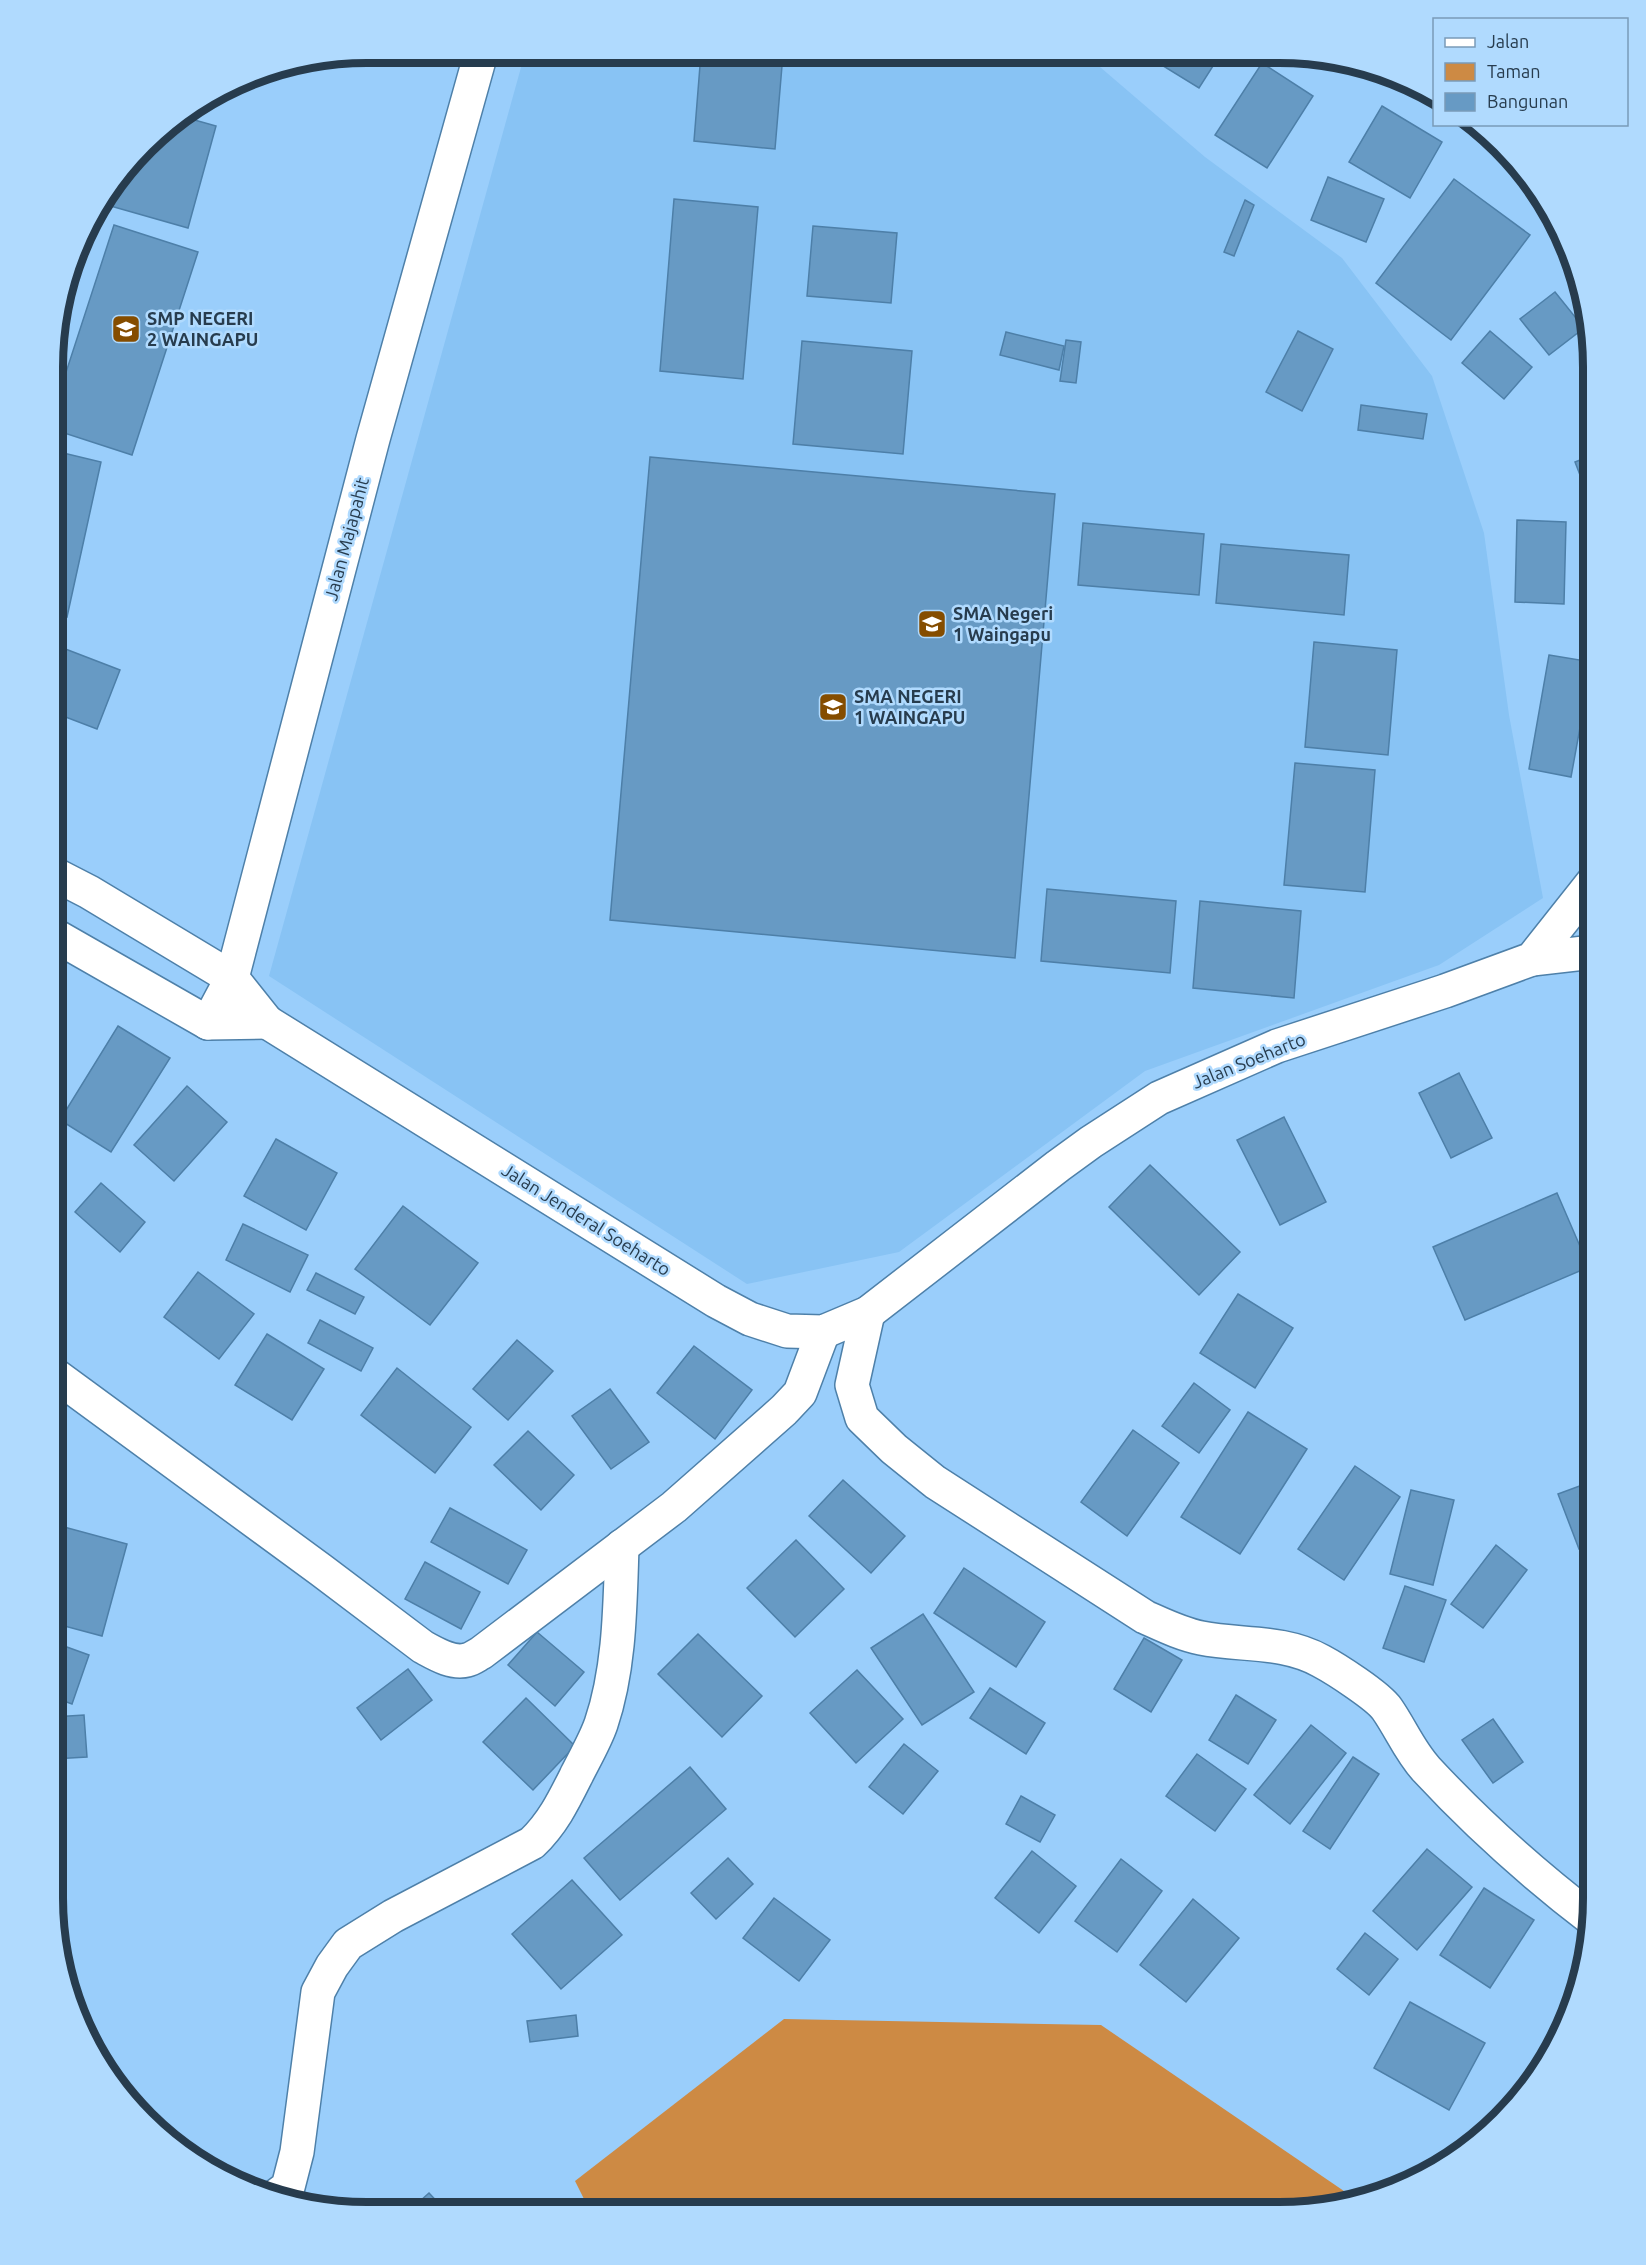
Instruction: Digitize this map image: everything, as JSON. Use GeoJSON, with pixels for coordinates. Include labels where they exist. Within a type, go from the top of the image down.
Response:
{"type":"FeatureCollection","features":[{"type":"Feature","properties":{"kind":"street","name":"Jalan Majapahit"},"geometry":{"type":"LineString","coordinates":[[208,1023],[232,978],[373,439],[478,63]]}},
{"type":"Feature","properties":{"kind":"street","name":"Jalan Jenderal Soeharto"},"geometry":{"type":"LineString","coordinates":[[63,879],[232,978],[267,1022],[716,1301],[750,1319],[787,1331],[823,1332],[868,1312],[916,1277]]}},
{"type":"Feature","properties":{"kind":"street"},"geometry":{"type":"LineString","coordinates":[[1532,959],[1583,895]]}},
{"type":"Feature","properties":{"kind":"street"},"geometry":{"type":"LineString","coordinates":[[63,940],[208,1023],[267,1022]]}},
{"type":"Feature","properties":{"kind":"street","name":"Jalan Soeharto"},"geometry":{"type":"LineString","coordinates":[[916,1277],[1058,1166],[1159,1098],[1277,1046],[1445,991],[1532,959],[1583,953]]}},
{"type":"Feature","properties":{"kind":"street"},"geometry":{"type":"LineString","coordinates":[[868,1312],[852,1384],[862,1419],[894,1449],[935,1482],[1145,1617],[1200,1638],[1274,1645],[1298,1650],[1321,1661],[1355,1683],[1385,1707],[1421,1764],[1457,1802],[1540,1880],[1582,1912]]}},
{"type":"Feature","properties":{"kind":"street"},"geometry":{"type":"LineString","coordinates":[[63,1381],[423,1647],[438,1656],[452,1660],[467,1660],[481,1653],[674,1507],[784,1410],[800,1393],[823,1332]]}},
{"type":"Feature","properties":{"kind":"street"},"geometry":{"type":"LineString","coordinates":[[290,2192],[318,1992],[332,1966],[348,1944],[393,1916],[532,1843],[547,1828],[563,1803],[600,1727],[606,1707],[615,1656],[622,1546]]}},
{"type":"Feature","properties":{"kind":"shaded area","name":"SMA Negeri 1 Waingapu"},"geometry":{"type":"Polygon","coordinates":[[[522,63],[1095,63],[1205,157],[1342,258],[1432,376],[1484,533],[1509,715],[1543,898],[1439,965],[1145,1071],[899,1252],[747,1284],[269,976],[522,63]]]}},
{"type":"Feature","properties":{"kind":"green space"},"geometry":{"type":"Polygon","coordinates":[[[784,2019],[1101,2025],[1348,2194],[1279,2202],[586,2202],[575,2181],[784,2019]]]}},
{"type":"Feature","properties":{"kind":"building"},"geometry":{"type":"Polygon","coordinates":[[[700,63],[782,63],[775,149],[694,141],[700,63]]]}},
{"type":"Feature","properties":{"kind":"building"},"geometry":{"type":"Polygon","coordinates":[[[1161,63],[1215,63],[1199,88],[1161,63]]]}},
{"type":"Feature","properties":{"kind":"building"},"geometry":{"type":"Polygon","coordinates":[[[1262,63],[1313,96],[1267,168],[1215,135],[1262,63]]]}},
{"type":"Feature","properties":{"kind":"building"},"geometry":{"type":"Polygon","coordinates":[[[1382,106],[1442,142],[1410,198],[1349,162],[1382,106]]]}},
{"type":"Feature","properties":{"kind":"building"},"geometry":{"type":"Polygon","coordinates":[[[191,119],[216,126],[188,228],[109,206],[152,152],[191,119]]]}},
{"type":"Feature","properties":{"kind":"building"},"geometry":{"type":"Polygon","coordinates":[[[1328,177],[1384,199],[1366,242],[1311,220],[1328,177]]]}},
{"type":"Feature","properties":{"kind":"building"},"geometry":{"type":"Polygon","coordinates":[[[1454,179],[1530,235],[1451,340],[1376,283],[1454,179]]]}},
{"type":"Feature","properties":{"kind":"building"},"geometry":{"type":"Polygon","coordinates":[[[674,199],[758,207],[743,379],[660,371],[674,199]]]}},
{"type":"Feature","properties":{"kind":"building"},"geometry":{"type":"Polygon","coordinates":[[[1245,200],[1254,205],[1234,256],[1224,252],[1245,200]]]}},
{"type":"Feature","properties":{"kind":"building","name":"SMP NEGERI 2 WAINGAPU"},"geometry":{"type":"Polygon","coordinates":[[[114,225],[198,252],[132,455],[63,433],[63,381],[114,225]]]}},
{"type":"Feature","properties":{"kind":"building"},"geometry":{"type":"Polygon","coordinates":[[[813,226],[897,233],[891,303],[807,296],[813,226]]]}},
{"type":"Feature","properties":{"kind":"building"},"geometry":{"type":"Polygon","coordinates":[[[1555,292],[1579,322],[1580,331],[1549,355],[1520,319],[1555,292]]]}},
{"type":"Feature","properties":{"kind":"building"},"geometry":{"type":"Polygon","coordinates":[[[1298,331],[1333,349],[1302,411],[1266,392],[1298,331]]]}},
{"type":"Feature","properties":{"kind":"building"},"geometry":{"type":"Polygon","coordinates":[[[1490,331],[1532,367],[1504,399],[1462,363],[1490,331]]]}},
{"type":"Feature","properties":{"kind":"building"},"geometry":{"type":"Polygon","coordinates":[[[1006,332],[1064,346],[1059,370],[1000,355],[1006,332]]]}},
{"type":"Feature","properties":{"kind":"building"},"geometry":{"type":"Polygon","coordinates":[[[1066,340],[1081,342],[1076,383],[1060,381],[1066,340]]]}},
{"type":"Feature","properties":{"kind":"building"},"geometry":{"type":"Polygon","coordinates":[[[802,341],[912,351],[903,454],[793,444],[802,341]]]}},
{"type":"Feature","properties":{"kind":"building"},"geometry":{"type":"Polygon","coordinates":[[[1361,405],[1427,414],[1423,439],[1358,430],[1361,405]]]}},
{"type":"Feature","properties":{"kind":"building"},"geometry":{"type":"Polygon","coordinates":[[[63,453],[101,462],[67,617],[63,616],[63,453]]]}},
{"type":"Feature","properties":{"kind":"building","name":"SMA NEGERI 1 WAINGAPU"},"geometry":{"type":"Polygon","coordinates":[[[650,457],[1055,494],[1015,958],[610,920],[650,457]]]}},
{"type":"Feature","properties":{"kind":"building"},"geometry":{"type":"Polygon","coordinates":[[[1583,459],[1583,483],[1575,462],[1583,459]]]}},
{"type":"Feature","properties":{"kind":"building"},"geometry":{"type":"Polygon","coordinates":[[[1517,520],[1566,522],[1564,604],[1515,602],[1517,520]]]}},
{"type":"Feature","properties":{"kind":"building"},"geometry":{"type":"Polygon","coordinates":[[[1083,523],[1204,534],[1199,595],[1078,585],[1083,523]]]}},
{"type":"Feature","properties":{"kind":"building"},"geometry":{"type":"Polygon","coordinates":[[[1221,544],[1349,555],[1344,615],[1216,603],[1221,544]]]}},
{"type":"Feature","properties":{"kind":"building"},"geometry":{"type":"Polygon","coordinates":[[[1314,642],[1397,650],[1388,755],[1305,747],[1314,642]]]}},
{"type":"Feature","properties":{"kind":"building"},"geometry":{"type":"Polygon","coordinates":[[[63,648],[120,670],[97,729],[63,716],[63,648]]]}},
{"type":"Feature","properties":{"kind":"building"},"geometry":{"type":"Polygon","coordinates":[[[1549,655],[1583,661],[1583,711],[1571,777],[1529,769],[1549,655]]]}},
{"type":"Feature","properties":{"kind":"building"},"geometry":{"type":"Polygon","coordinates":[[[1295,763],[1375,770],[1365,892],[1284,885],[1295,763]]]}},
{"type":"Feature","properties":{"kind":"building"},"geometry":{"type":"Polygon","coordinates":[[[1047,889],[1176,901],[1170,973],[1041,961],[1047,889]]]}},
{"type":"Feature","properties":{"kind":"building"},"geometry":{"type":"Polygon","coordinates":[[[1200,901],[1301,911],[1294,998],[1193,988],[1200,901]]]}},
{"type":"Feature","properties":{"kind":"building"},"geometry":{"type":"Polygon","coordinates":[[[118,1026],[170,1058],[111,1152],[63,1122],[63,1115],[118,1026]]]}},
{"type":"Feature","properties":{"kind":"building"},"geometry":{"type":"Polygon","coordinates":[[[1459,1073],[1492,1138],[1451,1158],[1419,1093],[1459,1073]]]}},
{"type":"Feature","properties":{"kind":"building"},"geometry":{"type":"Polygon","coordinates":[[[187,1086],[227,1122],[174,1181],[134,1145],[187,1086]]]}},
{"type":"Feature","properties":{"kind":"building"},"geometry":{"type":"Polygon","coordinates":[[[1284,1117],[1326,1202],[1280,1225],[1237,1140],[1284,1117]]]}},
{"type":"Feature","properties":{"kind":"building"},"geometry":{"type":"Polygon","coordinates":[[[276,1139],[337,1173],[306,1230],[244,1196],[276,1139]]]}},
{"type":"Feature","properties":{"kind":"building"},"geometry":{"type":"Polygon","coordinates":[[[1150,1165],[1240,1252],[1199,1295],[1109,1207],[1150,1165]]]}},
{"type":"Feature","properties":{"kind":"building"},"geometry":{"type":"Polygon","coordinates":[[[101,1183],[145,1222],[120,1252],[75,1212],[101,1183]]]}},
{"type":"Feature","properties":{"kind":"building"},"geometry":{"type":"Polygon","coordinates":[[[1557,1193],[1583,1253],[1583,1270],[1465,1320],[1433,1247],[1557,1193]]]}},
{"type":"Feature","properties":{"kind":"building"},"geometry":{"type":"Polygon","coordinates":[[[403,1206],[478,1263],[430,1325],[355,1269],[403,1206]]]}},
{"type":"Feature","properties":{"kind":"building"},"geometry":{"type":"Polygon","coordinates":[[[243,1224],[308,1255],[290,1292],[226,1260],[243,1224]]]}},
{"type":"Feature","properties":{"kind":"building"},"geometry":{"type":"Polygon","coordinates":[[[198,1272],[254,1314],[219,1359],[164,1317],[198,1272]]]}},
{"type":"Feature","properties":{"kind":"building"},"geometry":{"type":"Polygon","coordinates":[[[316,1273],[364,1297],[355,1314],[307,1290],[316,1273]]]}},
{"type":"Feature","properties":{"kind":"building"},"geometry":{"type":"Polygon","coordinates":[[[1238,1294],[1293,1328],[1255,1388],[1200,1353],[1238,1294]]]}},
{"type":"Feature","properties":{"kind":"building"},"geometry":{"type":"Polygon","coordinates":[[[320,1320],[373,1348],[361,1371],[308,1343],[320,1320]]]}},
{"type":"Feature","properties":{"kind":"building"},"geometry":{"type":"Polygon","coordinates":[[[267,1334],[324,1369],[292,1420],[235,1385],[267,1334]]]}},
{"type":"Feature","properties":{"kind":"building"},"geometry":{"type":"Polygon","coordinates":[[[517,1340],[553,1371],[508,1420],[473,1389],[517,1340]]]}},
{"type":"Feature","properties":{"kind":"building"},"geometry":{"type":"Polygon","coordinates":[[[694,1346],[752,1390],[715,1439],[657,1393],[694,1346]]]}},
{"type":"Feature","properties":{"kind":"building"},"geometry":{"type":"Polygon","coordinates":[[[397,1368],[471,1427],[435,1473],[361,1415],[397,1368]]]}},
{"type":"Feature","properties":{"kind":"building"},"geometry":{"type":"Polygon","coordinates":[[[1194,1383],[1230,1410],[1199,1453],[1162,1426],[1194,1383]]]}},
{"type":"Feature","properties":{"kind":"building"},"geometry":{"type":"Polygon","coordinates":[[[610,1389],[649,1442],[611,1469],[572,1416],[610,1389]]]}},
{"type":"Feature","properties":{"kind":"building"},"geometry":{"type":"Polygon","coordinates":[[[1248,1412],[1307,1449],[1240,1554],[1181,1517],[1248,1412]]]}},
{"type":"Feature","properties":{"kind":"building"},"geometry":{"type":"Polygon","coordinates":[[[1133,1430],[1179,1463],[1127,1536],[1081,1502],[1133,1430]]]}},
{"type":"Feature","properties":{"kind":"building"},"geometry":{"type":"Polygon","coordinates":[[[528,1431],[574,1475],[541,1510],[494,1465],[528,1431]]]}},
{"type":"Feature","properties":{"kind":"building"},"geometry":{"type":"Polygon","coordinates":[[[1355,1466],[1400,1497],[1344,1580],[1298,1549],[1355,1466]]]}},
{"type":"Feature","properties":{"kind":"building"},"geometry":{"type":"Polygon","coordinates":[[[843,1480],[905,1536],[871,1573],[809,1516],[843,1480]]]}},
{"type":"Feature","properties":{"kind":"building"},"geometry":{"type":"Polygon","coordinates":[[[1583,1485],[1583,1547],[1579,1549],[1558,1494],[1583,1485]]]}},
{"type":"Feature","properties":{"kind":"building"},"geometry":{"type":"Polygon","coordinates":[[[1411,1490],[1454,1500],[1433,1585],[1390,1574],[1411,1490]]]}},
{"type":"Feature","properties":{"kind":"building"},"geometry":{"type":"Polygon","coordinates":[[[450,1508],[527,1550],[508,1584],[431,1542],[450,1508]]]}},
{"type":"Feature","properties":{"kind":"building"},"geometry":{"type":"Polygon","coordinates":[[[63,1527],[127,1544],[102,1636],[63,1626],[63,1527]]]}},
{"type":"Feature","properties":{"kind":"building"},"geometry":{"type":"Polygon","coordinates":[[[796,1540],[844,1589],[795,1637],[747,1588],[796,1540]]]}},
{"type":"Feature","properties":{"kind":"building"},"geometry":{"type":"Polygon","coordinates":[[[1496,1545],[1527,1570],[1483,1628],[1451,1604],[1496,1545]]]}},
{"type":"Feature","properties":{"kind":"building"},"geometry":{"type":"Polygon","coordinates":[[[425,1562],[480,1592],[461,1629],[405,1599],[425,1562]]]}},
{"type":"Feature","properties":{"kind":"building"},"geometry":{"type":"Polygon","coordinates":[[[964,1568],[1045,1622],[1016,1667],[934,1613],[964,1568]]]}},
{"type":"Feature","properties":{"kind":"building"},"geometry":{"type":"Polygon","coordinates":[[[1405,1586],[1446,1600],[1424,1662],[1383,1648],[1405,1586]]]}},
{"type":"Feature","properties":{"kind":"building"},"geometry":{"type":"Polygon","coordinates":[[[923,1614],[974,1692],[922,1725],[871,1648],[923,1614]]]}},
{"type":"Feature","properties":{"kind":"building"},"geometry":{"type":"Polygon","coordinates":[[[537,1632],[584,1672],[555,1706],[508,1665],[537,1632]]]}},
{"type":"Feature","properties":{"kind":"building"},"geometry":{"type":"Polygon","coordinates":[[[698,1634],[762,1696],[722,1737],[658,1674],[698,1634]]]}},
{"type":"Feature","properties":{"kind":"building"},"geometry":{"type":"Polygon","coordinates":[[[1144,1638],[1182,1660],[1151,1712],[1114,1689],[1144,1638]]]}},
{"type":"Feature","properties":{"kind":"building"},"geometry":{"type":"Polygon","coordinates":[[[63,1646],[89,1655],[72,1704],[63,1701],[63,1646]]]}},
{"type":"Feature","properties":{"kind":"building"},"geometry":{"type":"Polygon","coordinates":[[[408,1669],[432,1700],[381,1740],[357,1708],[408,1669]]]}},
{"type":"Feature","properties":{"kind":"building"},"geometry":{"type":"Polygon","coordinates":[[[857,1670],[903,1719],[856,1763],[810,1713],[857,1670]]]}},
{"type":"Feature","properties":{"kind":"building"},"geometry":{"type":"Polygon","coordinates":[[[990,1688],[1045,1723],[1026,1754],[970,1718],[990,1688]]]}},
{"type":"Feature","properties":{"kind":"building"},"geometry":{"type":"Polygon","coordinates":[[[1236,1695],[1276,1720],[1248,1764],[1209,1740],[1236,1695]]]}},
{"type":"Feature","properties":{"kind":"building"},"geometry":{"type":"Polygon","coordinates":[[[526,1698],[575,1746],[533,1790],[483,1742],[526,1698]]]}},
{"type":"Feature","properties":{"kind":"building"},"geometry":{"type":"Polygon","coordinates":[[[84,1715],[87,1757],[63,1758],[63,1716],[84,1715]]]}},
{"type":"Feature","properties":{"kind":"building"},"geometry":{"type":"Polygon","coordinates":[[[1493,1719],[1523,1762],[1493,1783],[1462,1740],[1493,1719]]]}},
{"type":"Feature","properties":{"kind":"building"},"geometry":{"type":"Polygon","coordinates":[[[1311,1725],[1346,1753],[1290,1824],[1254,1795],[1311,1725]]]}},
{"type":"Feature","properties":{"kind":"building"},"geometry":{"type":"Polygon","coordinates":[[[904,1744],[938,1771],[903,1814],[869,1787],[904,1744]]]}},
{"type":"Feature","properties":{"kind":"building"},"geometry":{"type":"Polygon","coordinates":[[[1197,1754],[1246,1789],[1215,1831],[1166,1796],[1197,1754]]]}},
{"type":"Feature","properties":{"kind":"building"},"geometry":{"type":"Polygon","coordinates":[[[1353,1757],[1379,1774],[1330,1849],[1303,1831],[1353,1757]]]}},
{"type":"Feature","properties":{"kind":"building"},"geometry":{"type":"Polygon","coordinates":[[[690,1767],[726,1809],[620,1900],[584,1858],[690,1767]]]}},
{"type":"Feature","properties":{"kind":"building"},"geometry":{"type":"Polygon","coordinates":[[[1021,1796],[1055,1815],[1040,1842],[1006,1824],[1021,1796]]]}},
{"type":"Feature","properties":{"kind":"building"},"geometry":{"type":"Polygon","coordinates":[[[1427,1849],[1472,1887],[1417,1950],[1373,1911],[1427,1849]]]}},
{"type":"Feature","properties":{"kind":"building"},"geometry":{"type":"Polygon","coordinates":[[[1032,1851],[1076,1886],[1039,1933],[995,1898],[1032,1851]]]}},
{"type":"Feature","properties":{"kind":"building"},"geometry":{"type":"Polygon","coordinates":[[[728,1858],[753,1884],[716,1919],[691,1893],[728,1858]]]}},
{"type":"Feature","properties":{"kind":"building"},"geometry":{"type":"Polygon","coordinates":[[[1121,1859],[1162,1891],[1117,1952],[1075,1921],[1121,1859]]]}},
{"type":"Feature","properties":{"kind":"building"},"geometry":{"type":"Polygon","coordinates":[[[572,1880],[622,1935],[561,1989],[512,1934],[572,1880]]]}},
{"type":"Feature","properties":{"kind":"building"},"geometry":{"type":"Polygon","coordinates":[[[1484,1888],[1534,1920],[1490,1988],[1440,1955],[1484,1888]]]}},
{"type":"Feature","properties":{"kind":"building"},"geometry":{"type":"Polygon","coordinates":[[[774,1898],[830,1940],[799,1981],[743,1938],[774,1898]]]}},
{"type":"Feature","properties":{"kind":"building"},"geometry":{"type":"Polygon","coordinates":[[[1193,1899],[1239,1938],[1186,2002],[1140,1965],[1193,1899]]]}},
{"type":"Feature","properties":{"kind":"building"},"geometry":{"type":"Polygon","coordinates":[[[1365,1933],[1398,1959],[1369,1995],[1337,1969],[1365,1933]]]}},
{"type":"Feature","properties":{"kind":"building"},"geometry":{"type":"Polygon","coordinates":[[[1410,2002],[1485,2043],[1449,2110],[1374,2068],[1410,2002]]]}},
{"type":"Feature","properties":{"kind":"building"},"geometry":{"type":"Polygon","coordinates":[[[576,2015],[578,2036],[530,2042],[527,2021],[576,2015]]]}},
{"type":"Feature","properties":{"kind":"building"},"geometry":{"type":"Polygon","coordinates":[[[1556,2023],[1532,2067],[1526,2073],[1556,2023]]]}},
{"type":"Feature","properties":{"kind":"building"},"geometry":{"type":"Polygon","coordinates":[[[429,2193],[437,2202],[419,2202],[429,2193]]]}},
{"type":"Feature","properties":{"kind":"place","name":"SMP NEGERI 2 WAINGAPU"},"geometry":{"type":"Point","coordinates":[126,329]}},
{"type":"Feature","properties":{"kind":"place","name":"SMA Negeri 1 Waingapu"},"geometry":{"type":"Point","coordinates":[932,624]}},
{"type":"Feature","properties":{"kind":"place","name":"SMA NEGERI 1 WAINGAPU"},"geometry":{"type":"Point","coordinates":[833,707]}}]}
